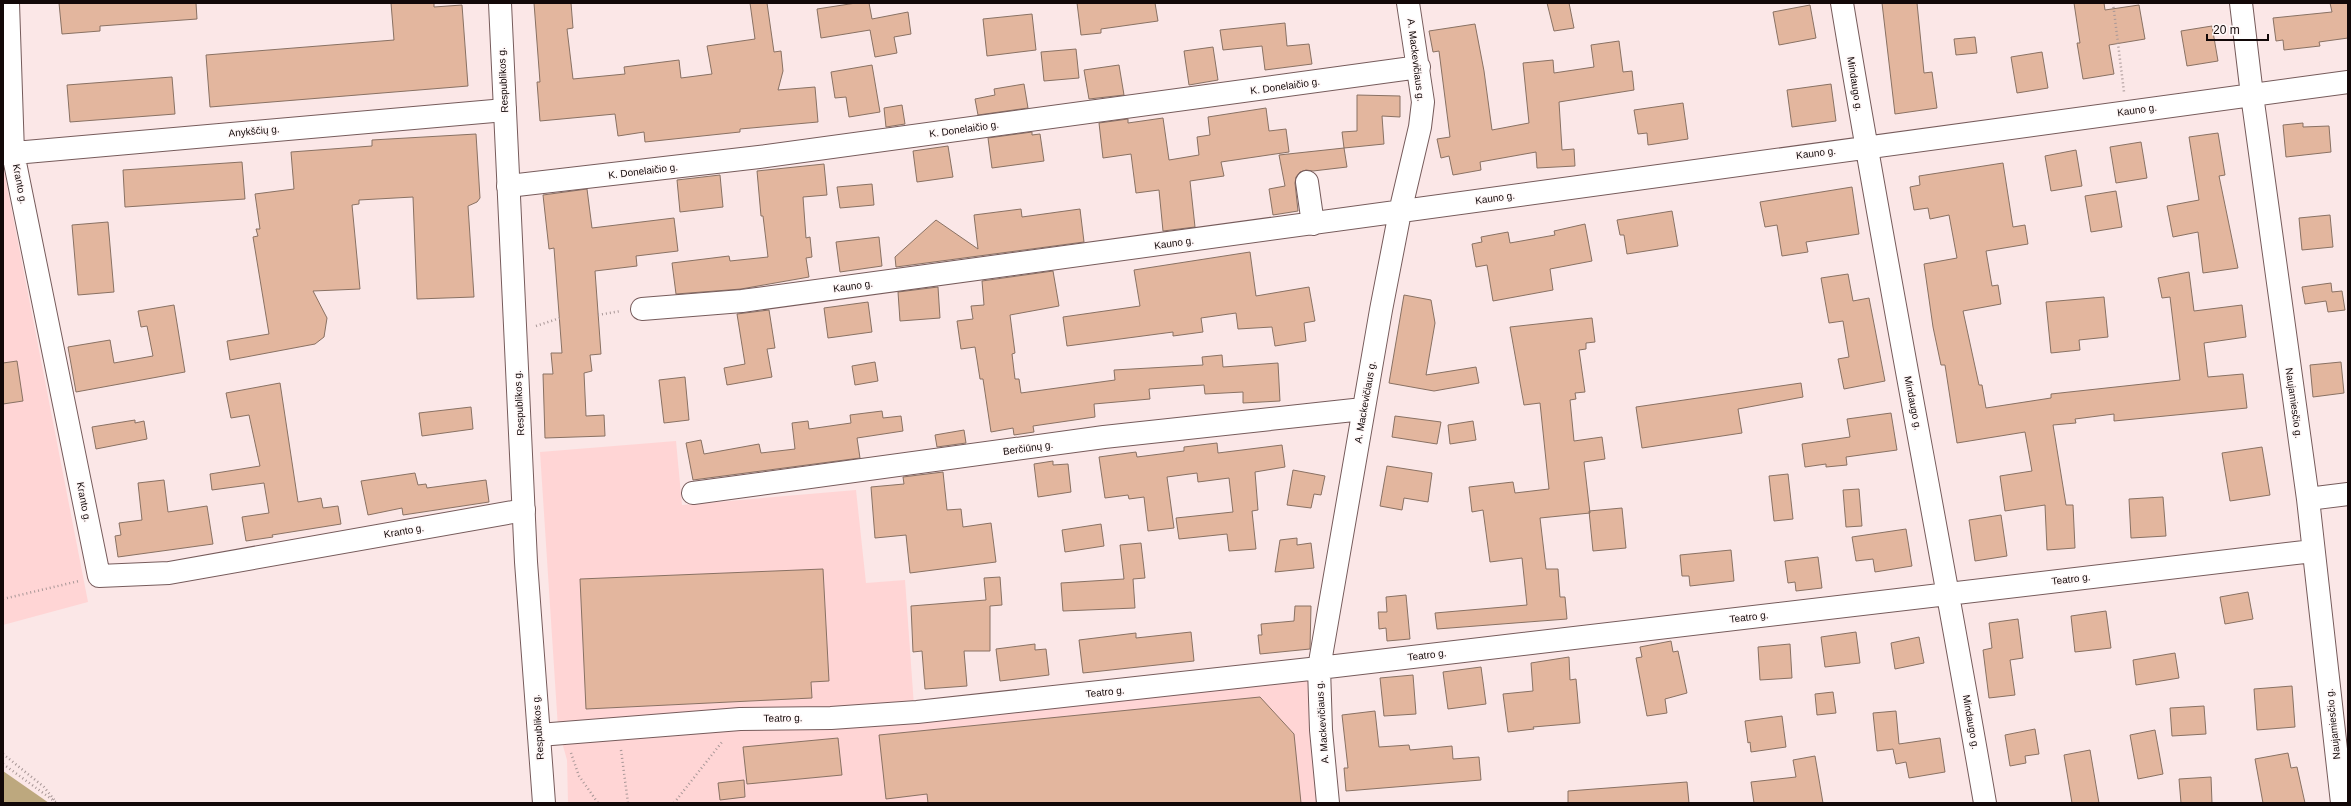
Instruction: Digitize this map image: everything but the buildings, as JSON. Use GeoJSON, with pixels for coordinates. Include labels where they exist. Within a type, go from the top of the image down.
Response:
{"type":"FeatureCollection","features":[{"type":"Feature","properties":{"kind":"street","name":"Kranto g."},"geometry":{"type":"LineString","coordinates":[[8,3],[8,153],[99,576],[169,573],[524,510]]}},
{"type":"Feature","properties":{"kind":"street","name":"Respublikos g."},"geometry":{"type":"LineString","coordinates":[[500,3],[524,510],[544,803]]}},
{"type":"Feature","properties":{"kind":"street","name":"A. Mackevičiaus g."},"geometry":{"type":"LineString","coordinates":[[1328,803],[1321,730],[1319,668],[1363,409],[1400,212],[1420,127],[1423,102],[1408,3]]}},
{"type":"Feature","properties":{"kind":"street","name":"Mindaugo g."},"geometry":{"type":"LineString","coordinates":[[1842,3],[1865,147],[1949,593],[1985,803]]}},
{"type":"Feature","properties":{"kind":"street","name":"Naujamiesčio g."},"geometry":{"type":"LineString","coordinates":[[2241,3],[2252,95],[2308,499],[2342,803]]}},
{"type":"Feature","properties":{"kind":"street","name":"K. Donelaičio g."},"geometry":{"type":"LineString","coordinates":[[508,186],[759,158],[1419,68]]}},
{"type":"Feature","properties":{"kind":"street","name":"Kauno g."},"geometry":{"type":"LineString","coordinates":[[642,309],[742,301],[2348,82]]}},
{"type":"Feature","properties":{"kind":"street","name":"Anykščių g."},"geometry":{"type":"LineString","coordinates":[[8,153],[505,110]]}},
{"type":"Feature","properties":{"kind":"street"},"geometry":{"type":"LineString","coordinates":[[1307,182],[1313,224]]}},
{"type":"Feature","properties":{"kind":"street","name":"Berčiūnų g."},"geometry":{"type":"LineString","coordinates":[[692,493],[1104,438],[1363,409]]}},
{"type":"Feature","properties":{"kind":"street"},"geometry":{"type":"LineString","coordinates":[[2308,499],[2348,494]]}},
{"type":"Feature","properties":{"kind":"street","name":"Teatro g."},"geometry":{"type":"LineString","coordinates":[[539,735],[740,719],[831,718],[917,712],[1319,668],[2313,551]]}},
{"type":"Feature","properties":{"kind":"path"},"geometry":{"type":"LineString","coordinates":[[2113,3],[2127,111]]}},
{"type":"Feature","properties":{"kind":"path"},"geometry":{"type":"LineString","coordinates":[[3,599],[99,576]]}},
{"type":"Feature","properties":{"kind":"path"},"geometry":{"type":"LineString","coordinates":[[674,803],[740,719]]}},
{"type":"Feature","properties":{"kind":"path"},"geometry":{"type":"LineString","coordinates":[[619,728],[628,803]]}},
{"type":"Feature","properties":{"kind":"path"},"geometry":{"type":"LineString","coordinates":[[565,733],[579,776],[598,803]]}},
{"type":"Feature","properties":{"kind":"path"},"geometry":{"type":"LineString","coordinates":[[3,754],[44,787],[56,802]]}},
{"type":"Feature","properties":{"kind":"path"},"geometry":{"type":"LineString","coordinates":[[3,764],[56,802]]}},
{"type":"Feature","properties":{"kind":"shaded area"},"geometry":{"type":"Polygon","coordinates":[[[3,165],[88,602],[3,625],[3,165]]]}},
{"type":"Feature","properties":{"kind":"shaded area"},"geometry":{"type":"Polygon","coordinates":[[[676,441],[682,505],[856,490],[866,583],[905,580],[914,706],[1308,680],[1319,803],[568,803],[567,760],[558,728],[540,452],[676,441]]]}},
{"type":"Feature","properties":{"kind":"shaded area"},"geometry":{"type":"Polygon","coordinates":[[[3,771],[49,803],[3,803],[3,771]]]}}]}
